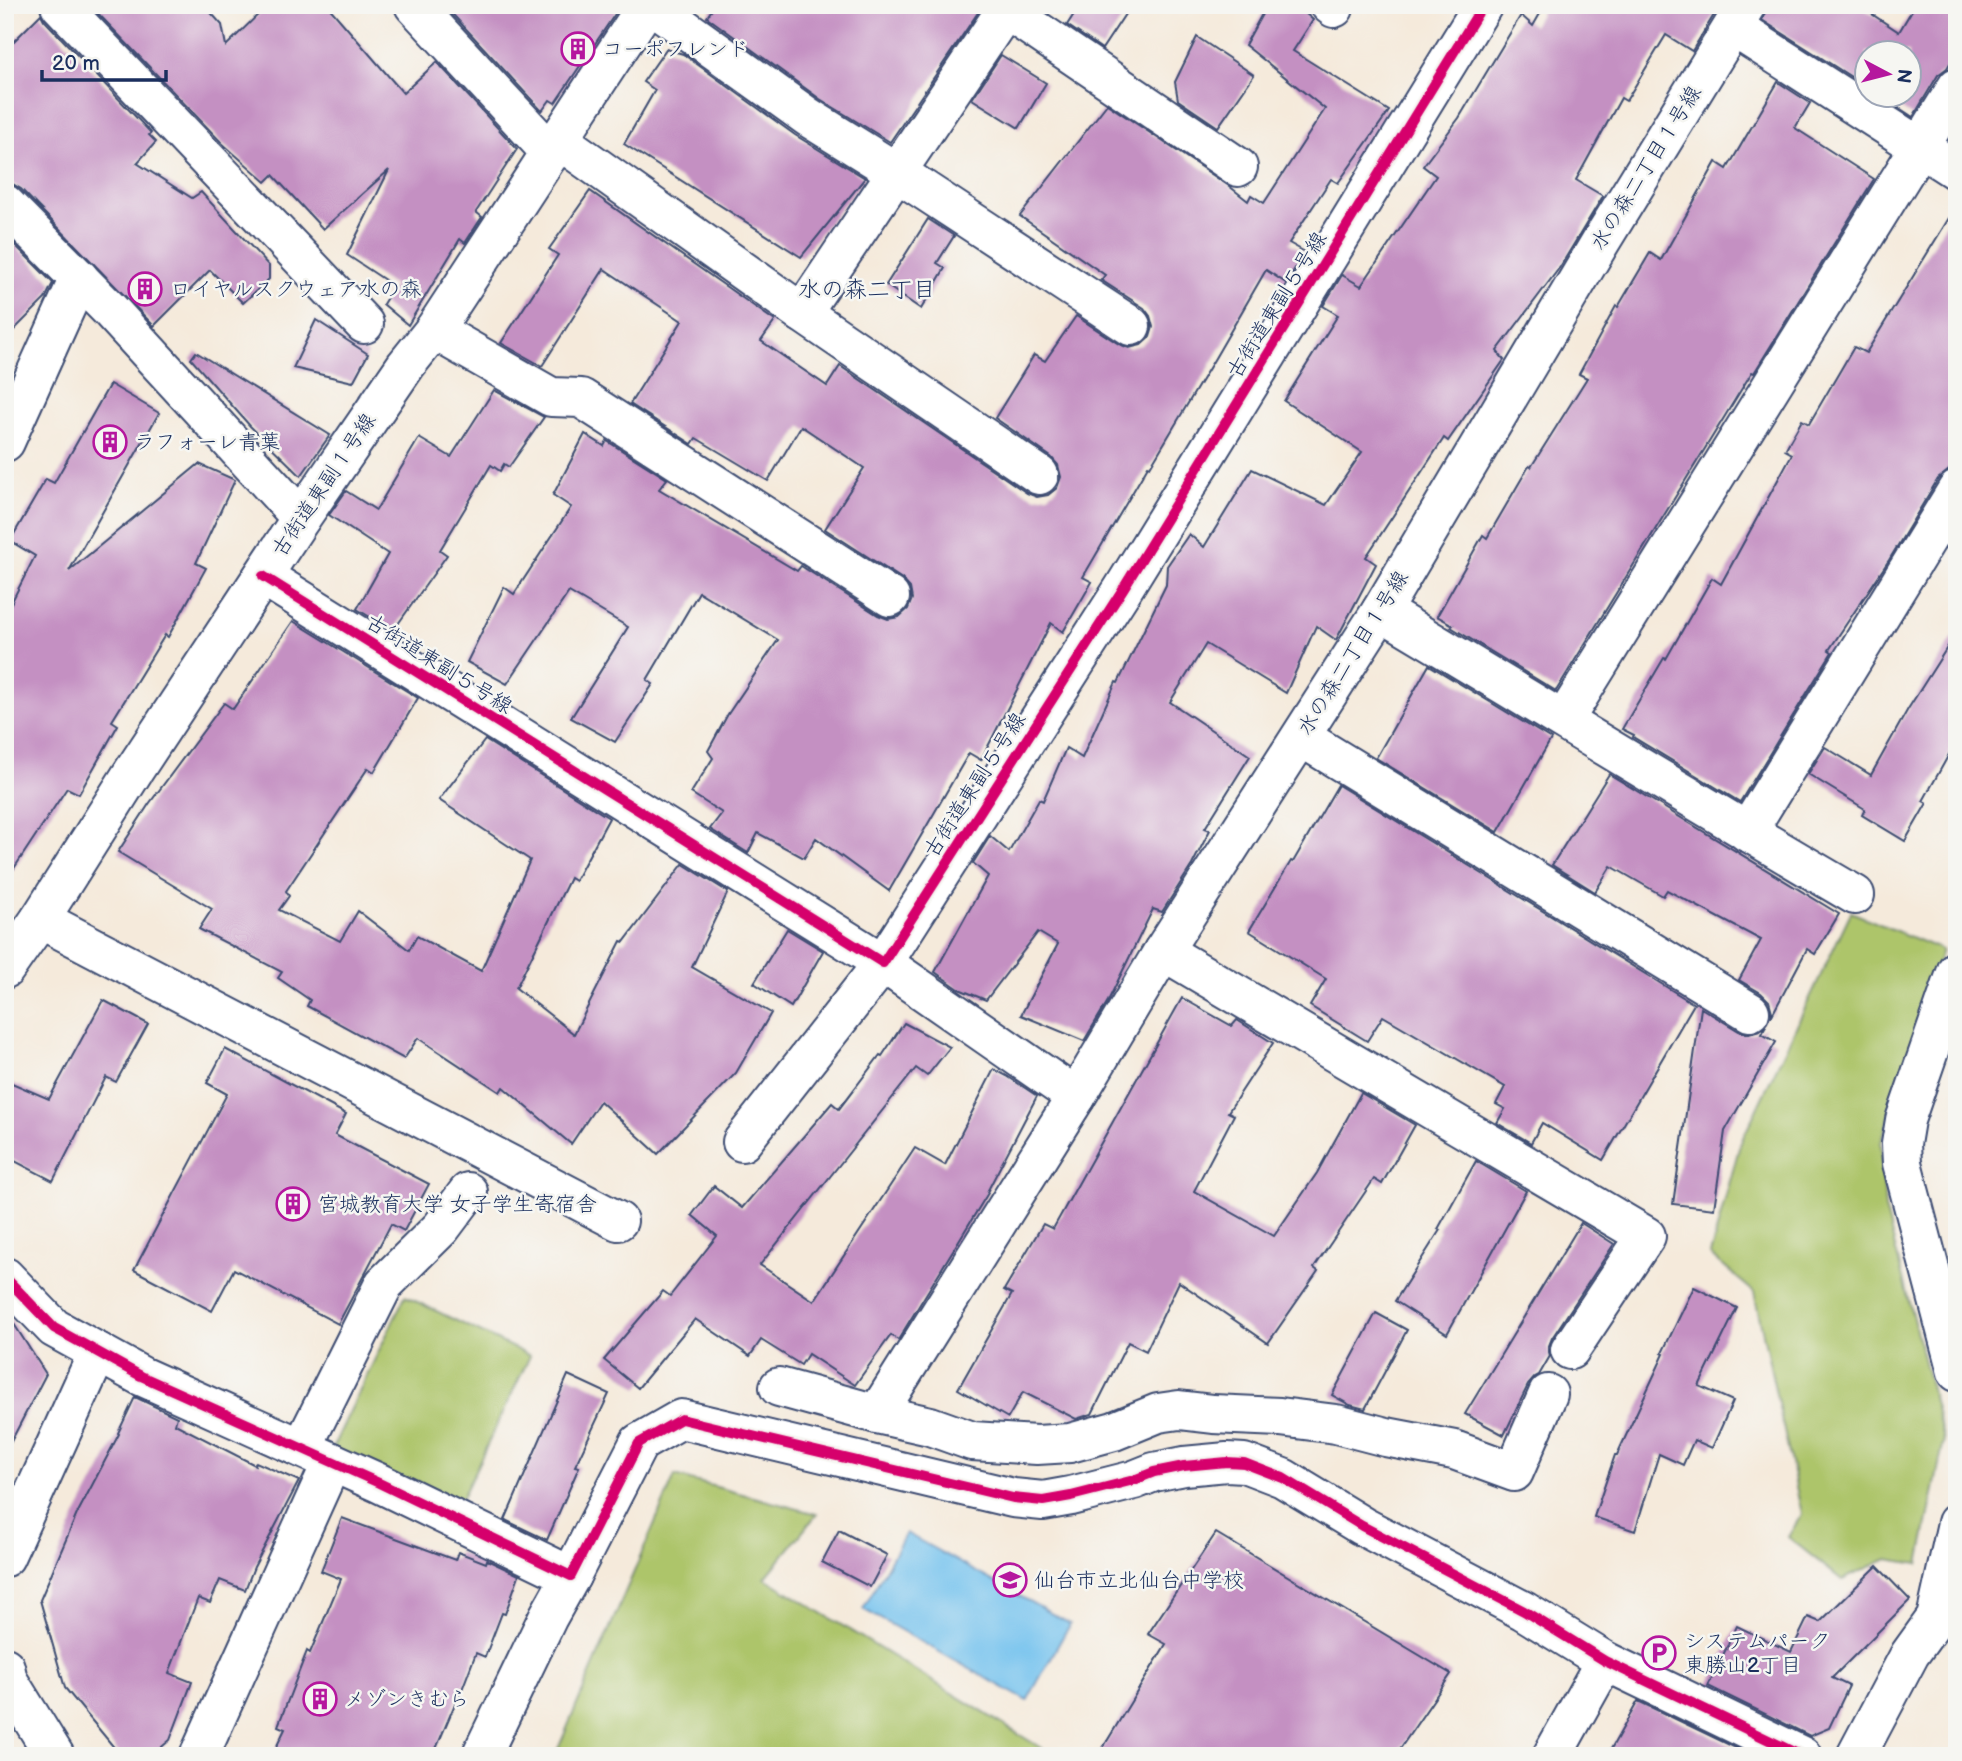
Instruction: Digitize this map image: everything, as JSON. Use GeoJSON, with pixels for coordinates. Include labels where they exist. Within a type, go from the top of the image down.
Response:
{"type":"FeatureCollection","features":[{"type":"Feature","properties":{"kind":"street"},"geometry":{"type":"LineString","coordinates":[[60,5],[364,324]]}},
{"type":"Feature","properties":{"kind":"street"},"geometry":{"type":"LineString","coordinates":[[414,5],[555,146],[1040,475]]}},
{"type":"Feature","properties":{"kind":"street"},"geometry":{"type":"LineString","coordinates":[[649,5],[808,117],[1131,326]]}},
{"type":"Feature","properties":{"kind":"street","name":"古街道東副１号線"},"geometry":{"type":"LineString","coordinates":[[5,969],[301,518],[406,365],[434,330],[649,5]]}},
{"type":"Feature","properties":{"kind":"street","name":"古街道東副５号線"},"geometry":{"type":"LineString","coordinates":[[263,576],[883,963],[1123,589],[1483,5]]}},
{"type":"Feature","properties":{"kind":"street"},"geometry":{"type":"LineString","coordinates":[[803,313],[898,173],[1005,7],[1238,167]]}},
{"type":"Feature","properties":{"kind":"street"},"geometry":{"type":"LineString","coordinates":[[1740,16],[1919,147],[1957,171]]}},
{"type":"Feature","properties":{"kind":"street","name":"水の森二丁目１号線"},"geometry":{"type":"LineString","coordinates":[[877,1414],[1076,1097],[1163,951],[1381,611],[1601,241],[1740,16]]}},
{"type":"Feature","properties":{"kind":"street"},"geometry":{"type":"LineString","coordinates":[[1564,720],[1957,87]]}},
{"type":"Feature","properties":{"kind":"street"},"geometry":{"type":"LineString","coordinates":[[5,204],[109,309],[301,518]]}},
{"type":"Feature","properties":{"kind":"street"},"geometry":{"type":"LineString","coordinates":[[5,442],[79,278]]}},
{"type":"Feature","properties":{"kind":"street"},"geometry":{"type":"LineString","coordinates":[[434,330],[551,397],[581,398],[890,597]]}},
{"type":"Feature","properties":{"kind":"street"},"geometry":{"type":"LineString","coordinates":[[1747,832],[1957,491]]}},
{"type":"Feature","properties":{"kind":"street"},"geometry":{"type":"LineString","coordinates":[[1381,611],[1855,895]]}},
{"type":"Feature","properties":{"kind":"street"},"geometry":{"type":"LineString","coordinates":[[1301,737],[1750,1012]]}},
{"type":"Feature","properties":{"kind":"street"},"geometry":{"type":"LineString","coordinates":[[40,919],[618,1221]]}},
{"type":"Feature","properties":{"kind":"street"},"geometry":{"type":"LineString","coordinates":[[1163,951],[1646,1236],[1570,1350]]}},
{"type":"Feature","properties":{"kind":"street"},"geometry":{"type":"LineString","coordinates":[[742,1142],[883,963],[1076,1097]]}},
{"type":"Feature","properties":{"kind":"street"},"geometry":{"type":"LineString","coordinates":[[1957,970],[1905,1120],[1901,1144],[1902,1163],[1957,1372]]}},
{"type":"Feature","properties":{"kind":"street"},"geometry":{"type":"LineString","coordinates":[[199,1756],[384,1284],[441,1228],[468,1192]]}},
{"type":"Feature","properties":{"kind":"street"},"geometry":{"type":"LineString","coordinates":[[5,1277],[54,1328],[141,1376],[317,1455],[571,1576]]}},
{"type":"Feature","properties":{"kind":"street"},"geometry":{"type":"LineString","coordinates":[[5,1557],[98,1352]]}},
{"type":"Feature","properties":{"kind":"street"},"geometry":{"type":"LineString","coordinates":[[779,1387],[930,1426],[972,1441],[1037,1445],[1070,1443],[1114,1431],[1158,1413],[1179,1410],[1336,1424],[1454,1450],[1514,1472],[1548,1394]]}},
{"type":"Feature","properties":{"kind":"street"},"geometry":{"type":"LineString","coordinates":[[481,1756],[548,1617],[639,1443],[681,1419],[1013,1498],[1043,1501],[1184,1466],[1244,1463],[1283,1478],[1362,1526],[1524,1611],[1605,1661],[1802,1756]]}},
{"type":"Feature","properties":{"kind":"street"},"geometry":{"type":"LineString","coordinates":[[1856,1756],[1910,1654],[1946,1618],[1957,1523]]}},
{"type":"Feature","properties":{"kind":"street"},"geometry":{"type":"LineString","coordinates":[[1552,1756],[1605,1661]]}},
{"type":"Feature","properties":{"kind":"street"},"geometry":{"type":"LineString","coordinates":[[5,1667],[8,1680],[55,1756]]}},
{"type":"Feature","properties":{"kind":"green space"},"geometry":{"type":"Polygon","coordinates":[[[1851,912],[1942,950],[1881,1143],[1885,1208],[1944,1440],[1919,1564],[1887,1559],[1842,1580],[1788,1537],[1802,1514],[1754,1292],[1710,1255],[1740,1144],[1851,912]]]}},
{"type":"Feature","properties":{"kind":"green space"},"geometry":{"type":"Polygon","coordinates":[[[405,1296],[530,1356],[456,1510],[331,1451],[405,1296]]]}},
{"type":"Feature","properties":{"kind":"green space"},"geometry":{"type":"Polygon","coordinates":[[[675,1476],[817,1514],[765,1578],[1046,1751],[1043,1756],[555,1756],[675,1476]]]}},
{"type":"Feature","properties":{"kind":"water"},"geometry":{"type":"Polygon","coordinates":[[[906,1533],[1070,1624],[1027,1701],[863,1609],[906,1533]]]}},
{"type":"Feature","properties":{"kind":"building"},"geometry":{"type":"Polygon","coordinates":[[[90,5],[204,5],[222,25],[226,46],[268,5],[327,5],[403,93],[437,62],[517,149],[476,212],[482,217],[465,243],[460,239],[408,325],[383,304],[394,286],[347,255],[389,170],[323,229],[273,175],[266,182],[222,143],[90,5]]]}},
{"type":"Feature","properties":{"kind":"building"},"geometry":{"type":"Polygon","coordinates":[[[444,5],[621,5],[555,103],[550,100],[542,111],[444,5]]]}},
{"type":"Feature","properties":{"kind":"building"},"geometry":{"type":"Polygon","coordinates":[[[715,5],[977,5],[979,11],[890,142],[820,99],[707,17],[715,5]]]}},
{"type":"Feature","properties":{"kind":"building"},"geometry":{"type":"Polygon","coordinates":[[[1080,5],[1131,5],[1102,49],[1067,25],[1080,5]]]}},
{"type":"Feature","properties":{"kind":"building"},"geometry":{"type":"Polygon","coordinates":[[[1267,5],[1296,5],[1313,20],[1293,51],[1389,111],[1338,183],[1331,179],[1289,243],[1305,252],[1286,283],[1266,270],[1083,577],[1092,582],[1063,632],[1051,623],[981,760],[969,753],[889,891],[816,838],[804,858],[758,833],[748,853],[710,829],[722,813],[691,793],[713,758],[708,751],[728,714],[778,640],[699,592],[647,680],[653,684],[615,742],[571,718],[628,627],[569,592],[507,684],[467,662],[504,587],[514,594],[571,507],[553,495],[585,434],[604,446],[607,441],[667,479],[659,489],[797,571],[801,566],[878,615],[888,619],[899,617],[908,609],[912,599],[910,588],[902,579],[825,529],[864,468],[801,426],[768,481],[696,438],[692,444],[630,404],[682,321],[604,269],[542,366],[501,343],[558,255],[549,249],[590,191],[775,321],[761,341],[827,386],[840,366],[1027,493],[1037,497],[1048,495],[1057,488],[1061,477],[1058,465],[1051,457],[995,418],[1034,355],[1045,361],[1076,316],[1129,348],[1141,345],[1150,337],[1153,327],[1144,308],[1101,280],[1105,275],[1020,216],[1107,104],[1248,201],[1251,195],[1264,203],[1325,109],[1245,45],[1267,5]]]}},
{"type":"Feature","properties":{"kind":"building"},"geometry":{"type":"Polygon","coordinates":[[[1545,5],[1720,5],[1692,51],[1666,35],[1626,101],[1621,98],[1576,180],[1603,196],[1560,267],[1497,351],[1504,360],[1448,441],[1444,438],[1366,557],[1376,564],[1336,640],[1316,626],[1286,693],[1206,644],[1170,702],[1250,756],[1205,828],[1210,830],[1192,865],[1162,912],[1153,909],[1108,1001],[1084,1041],[1021,1015],[1058,944],[1038,932],[986,1000],[959,989],[935,972],[988,876],[973,863],[990,836],[1009,852],[1039,799],[1043,801],[1066,748],[1082,758],[1116,682],[1118,683],[1166,585],[1167,566],[1189,534],[1204,547],[1252,469],[1326,505],[1362,452],[1284,401],[1338,315],[1323,306],[1342,275],[1361,286],[1436,176],[1423,166],[1459,118],[1521,15],[1533,26],[1545,5]]]}},
{"type":"Feature","properties":{"kind":"building"},"geometry":{"type":"Polygon","coordinates":[[[1768,5],[1858,5],[1899,32],[1915,5],[1957,5],[1957,52],[1947,68],[1938,75],[1924,99],[1924,38],[1854,38],[1854,79],[1762,20],[1768,5]]]}},
{"type":"Feature","properties":{"kind":"building"},"geometry":{"type":"Polygon","coordinates":[[[41,14],[151,133],[149,135],[156,142],[137,163],[192,198],[201,192],[269,266],[269,279],[243,303],[210,270],[154,326],[21,189],[11,183],[5,183],[5,50],[41,14]]]}},
{"type":"Feature","properties":{"kind":"building"},"geometry":{"type":"Polygon","coordinates":[[[1197,37],[1254,75],[1218,127],[1178,100],[1175,82],[1197,37]]]}},
{"type":"Feature","properties":{"kind":"building"},"geometry":{"type":"Polygon","coordinates":[[[666,49],[683,54],[795,135],[865,178],[801,257],[624,144],[655,90],[643,82],[666,49]]]}},
{"type":"Feature","properties":{"kind":"building"},"geometry":{"type":"Polygon","coordinates":[[[1001,55],[1046,83],[1019,128],[972,99],[1001,55]]]}},
{"type":"Feature","properties":{"kind":"building"},"geometry":{"type":"Polygon","coordinates":[[[1778,82],[1810,103],[1795,128],[1874,179],[1556,691],[1437,616],[1483,535],[1487,538],[1529,466],[1531,467],[1587,378],[1579,374],[1616,306],[1618,307],[1650,253],[1661,260],[1716,162],[1727,169],[1778,82]]]}},
{"type":"Feature","properties":{"kind":"building"},"geometry":{"type":"Polygon","coordinates":[[[1899,108],[1918,108],[1913,117],[1899,108]]]}},
{"type":"Feature","properties":{"kind":"building"},"geometry":{"type":"Polygon","coordinates":[[[1957,205],[1957,457],[1949,470],[1938,479],[1889,560],[1829,650],[1832,652],[1740,802],[1622,729],[1712,578],[1721,584],[1792,454],[1785,450],[1802,420],[1809,424],[1854,347],[1866,353],[1957,205]]]}},
{"type":"Feature","properties":{"kind":"building"},"geometry":{"type":"Polygon","coordinates":[[[928,219],[954,236],[937,263],[945,268],[921,309],[886,285],[928,219]]]}},
{"type":"Feature","properties":{"kind":"building"},"geometry":{"type":"Polygon","coordinates":[[[5,235],[53,283],[45,299],[5,339],[5,235]]]}},
{"type":"Feature","properties":{"kind":"building"},"geometry":{"type":"Polygon","coordinates":[[[316,320],[368,354],[353,382],[293,368],[316,320]]]}},
{"type":"Feature","properties":{"kind":"building"},"geometry":{"type":"Polygon","coordinates":[[[196,352],[330,435],[301,476],[250,426],[191,359],[196,352]]]}},
{"type":"Feature","properties":{"kind":"building"},"geometry":{"type":"Polygon","coordinates":[[[110,384],[159,413],[69,571],[199,464],[235,480],[196,563],[206,568],[168,637],[165,635],[112,721],[118,725],[79,794],[67,788],[5,882],[5,615],[35,556],[10,541],[46,479],[54,483],[110,384]]]}},
{"type":"Feature","properties":{"kind":"building"},"geometry":{"type":"Polygon","coordinates":[[[494,390],[544,417],[509,467],[504,464],[500,471],[491,465],[440,550],[447,555],[393,631],[357,609],[388,554],[329,515],[346,491],[376,510],[419,438],[451,457],[494,390]]]}},
{"type":"Feature","properties":{"kind":"building"},"geometry":{"type":"Polygon","coordinates":[[[293,621],[418,698],[374,772],[368,768],[286,891],[289,896],[279,910],[340,941],[358,911],[409,950],[417,936],[481,971],[530,860],[439,800],[485,740],[609,818],[575,881],[570,878],[516,988],[574,1034],[621,941],[624,942],[683,864],[728,892],[692,967],[771,1013],[736,1073],[658,1154],[600,1101],[571,1144],[503,1087],[500,1092],[418,1038],[404,1059],[307,1006],[310,1000],[278,978],[282,972],[199,929],[212,909],[118,852],[149,804],[224,703],[233,709],[293,621]]]}},
{"type":"Feature","properties":{"kind":"building"},"geometry":{"type":"Polygon","coordinates":[[[1957,632],[1957,740],[1923,801],[1927,803],[1905,841],[1862,815],[1865,809],[1808,774],[1825,747],[1871,775],[1908,709],[1957,632]]]}},
{"type":"Feature","properties":{"kind":"building"},"geometry":{"type":"Polygon","coordinates":[[[1429,665],[1551,739],[1498,832],[1376,758],[1429,665]]]}},
{"type":"Feature","properties":{"kind":"building"},"geometry":{"type":"Polygon","coordinates":[[[1609,774],[1839,914],[1815,954],[1807,949],[1771,1017],[1769,1001],[1739,980],[1761,940],[1667,890],[1663,896],[1611,866],[1595,892],[1552,865],[1609,774]]]}},
{"type":"Feature","properties":{"kind":"building"},"geometry":{"type":"Polygon","coordinates":[[[1338,785],[1694,1004],[1603,1160],[1542,1123],[1531,1143],[1497,1123],[1505,1109],[1496,1104],[1505,1087],[1383,1016],[1367,1041],[1310,1006],[1326,979],[1249,931],[1338,785]]]}},
{"type":"Feature","properties":{"kind":"building"},"geometry":{"type":"Polygon","coordinates":[[[787,929],[823,951],[791,1007],[754,983],[787,929]]]}},
{"type":"Feature","properties":{"kind":"building"},"geometry":{"type":"Polygon","coordinates":[[[1182,998],[1232,1026],[1237,1020],[1273,1043],[1228,1112],[1234,1115],[1194,1191],[1274,1236],[1317,1173],[1361,1093],[1415,1125],[1382,1184],[1374,1179],[1314,1268],[1318,1271],[1268,1343],[1179,1282],[1146,1351],[1128,1342],[1092,1414],[1076,1419],[1023,1392],[1008,1418],[958,1389],[1012,1294],[1004,1290],[1043,1224],[1053,1229],[1182,998]]]}},
{"type":"Feature","properties":{"kind":"building"},"geometry":{"type":"Polygon","coordinates":[[[103,1000],[148,1024],[116,1082],[106,1077],[53,1181],[5,1156],[5,1080],[49,1099],[103,1000]]]}},
{"type":"Feature","properties":{"kind":"building"},"geometry":{"type":"Polygon","coordinates":[[[1701,1008],[1739,1031],[1749,1034],[1766,1026],[1762,1034],[1776,1042],[1725,1131],[1714,1209],[1673,1204],[1701,1008]]]}},
{"type":"Feature","properties":{"kind":"building"},"geometry":{"type":"Polygon","coordinates":[[[904,1023],[950,1047],[927,1076],[916,1068],[760,1265],[814,1301],[915,1148],[945,1165],[994,1069],[1007,1076],[1037,1096],[988,1193],[898,1340],[891,1335],[855,1385],[808,1354],[801,1365],[761,1340],[750,1356],[695,1319],[638,1388],[604,1360],[663,1291],[670,1296],[717,1236],[692,1215],[714,1186],[742,1208],[832,1103],[839,1109],[880,1055],[882,1056],[904,1023]]]}},
{"type":"Feature","properties":{"kind":"building","name":"宮城教育大学 女子学生寄宿舎"},"geometry":{"type":"Polygon","coordinates":[[[225,1049],[346,1114],[335,1135],[429,1184],[404,1231],[391,1224],[338,1324],[234,1269],[212,1311],[134,1270],[227,1094],[207,1083],[225,1049]]]}},
{"type":"Feature","properties":{"kind":"building"},"geometry":{"type":"Polygon","coordinates":[[[1476,1161],[1526,1191],[1447,1334],[1395,1301],[1440,1230],[1438,1229],[1476,1161]]]}},
{"type":"Feature","properties":{"kind":"building"},"geometry":{"type":"Polygon","coordinates":[[[1581,1223],[1614,1244],[1552,1338],[1548,1348],[1550,1356],[1539,1375],[1528,1385],[1504,1435],[1465,1414],[1581,1223]]]}},
{"type":"Feature","properties":{"kind":"building"},"geometry":{"type":"Polygon","coordinates":[[[1694,1287],[1737,1308],[1699,1386],[1733,1401],[1712,1448],[1694,1440],[1683,1465],[1659,1454],[1635,1531],[1594,1517],[1615,1455],[1694,1287]]]}},
{"type":"Feature","properties":{"kind":"building"},"geometry":{"type":"Polygon","coordinates":[[[5,1310],[46,1374],[5,1453],[5,1310]]]}},
{"type":"Feature","properties":{"kind":"building"},"geometry":{"type":"Polygon","coordinates":[[[1376,1313],[1407,1330],[1365,1409],[1350,1405],[1332,1395],[1376,1313]]]}},
{"type":"Feature","properties":{"kind":"building"},"geometry":{"type":"Polygon","coordinates":[[[568,1375],[609,1394],[575,1466],[579,1467],[547,1540],[505,1520],[568,1375]]]}},
{"type":"Feature","properties":{"kind":"building"},"geometry":{"type":"Polygon","coordinates":[[[135,1397],[177,1417],[175,1424],[255,1465],[256,1462],[299,1481],[254,1567],[245,1590],[220,1580],[210,1603],[198,1598],[169,1673],[192,1682],[170,1740],[151,1756],[121,1756],[65,1688],[40,1600],[77,1514],[135,1397]]]}},
{"type":"Feature","properties":{"kind":"building"},"geometry":{"type":"Polygon","coordinates":[[[342,1518],[455,1560],[458,1552],[486,1563],[487,1560],[519,1575],[485,1657],[476,1653],[433,1756],[272,1756],[285,1729],[278,1726],[307,1651],[310,1653],[341,1579],[321,1571],[342,1518]]]}},
{"type":"Feature","properties":{"kind":"building"},"geometry":{"type":"Polygon","coordinates":[[[839,1530],[887,1555],[870,1587],[822,1562],[839,1530]]]}},
{"type":"Feature","properties":{"kind":"building"},"geometry":{"type":"Polygon","coordinates":[[[1216,1533],[1451,1674],[1395,1756],[1098,1756],[1166,1644],[1148,1634],[1216,1533]]]}},
{"type":"Feature","properties":{"kind":"building"},"geometry":{"type":"Polygon","coordinates":[[[1877,1566],[1910,1600],[1832,1678],[1849,1686],[1829,1728],[1810,1736],[1708,1686],[1737,1626],[1791,1652],[1808,1617],[1820,1622],[1877,1566]]]}},
{"type":"Feature","properties":{"kind":"building"},"geometry":{"type":"Polygon","coordinates":[[[1638,1701],[1738,1749],[1749,1756],[1607,1756],[1638,1701]]]}},
{"type":"Feature","properties":{"kind":"cycle path"},"geometry":{"type":"LineString","coordinates":[[263,576],[883,963],[1123,589],[1483,5]]}},
{"type":"Feature","properties":{"kind":"cycle path"},"geometry":{"type":"LineString","coordinates":[[5,1277],[54,1328],[141,1376],[379,1483],[571,1576],[639,1443],[681,1419],[1013,1498],[1043,1501],[1184,1466],[1244,1463],[1283,1478],[1362,1526],[1524,1611],[1605,1661],[1802,1756]]}},
{"type":"Feature","properties":{"kind":"place","name":"コーポフレンド"},"geometry":{"type":"Point","coordinates":[578,49]}},
{"type":"Feature","properties":{"kind":"place","name":"ロイヤルスクウェア水の森"},"geometry":{"type":"Point","coordinates":[145,289]}},
{"type":"Feature","properties":{"kind":"place","name":"ラフォーレ青葉"},"geometry":{"type":"Point","coordinates":[110,442]}},
{"type":"Feature","properties":{"kind":"place","name":"宮城教育大学 女子学生寄宿舎"},"geometry":{"type":"Point","coordinates":[293,1204]}},
{"type":"Feature","properties":{"kind":"place","name":"仙台市立北仙台中学校"},"geometry":{"type":"Point","coordinates":[1010,1580]}},
{"type":"Feature","properties":{"kind":"place","name":"システムパーク 東勝山2丁目"},"geometry":{"type":"Point","coordinates":[1659,1653]}},
{"type":"Feature","properties":{"kind":"place","name":"メゾンきむら"},"geometry":{"type":"Point","coordinates":[320,1699]}},
{"type":"Feature","properties":{"kind":"district","name":"水の森二丁目"},"geometry":{"type":"Point","coordinates":[867,290]}}]}
